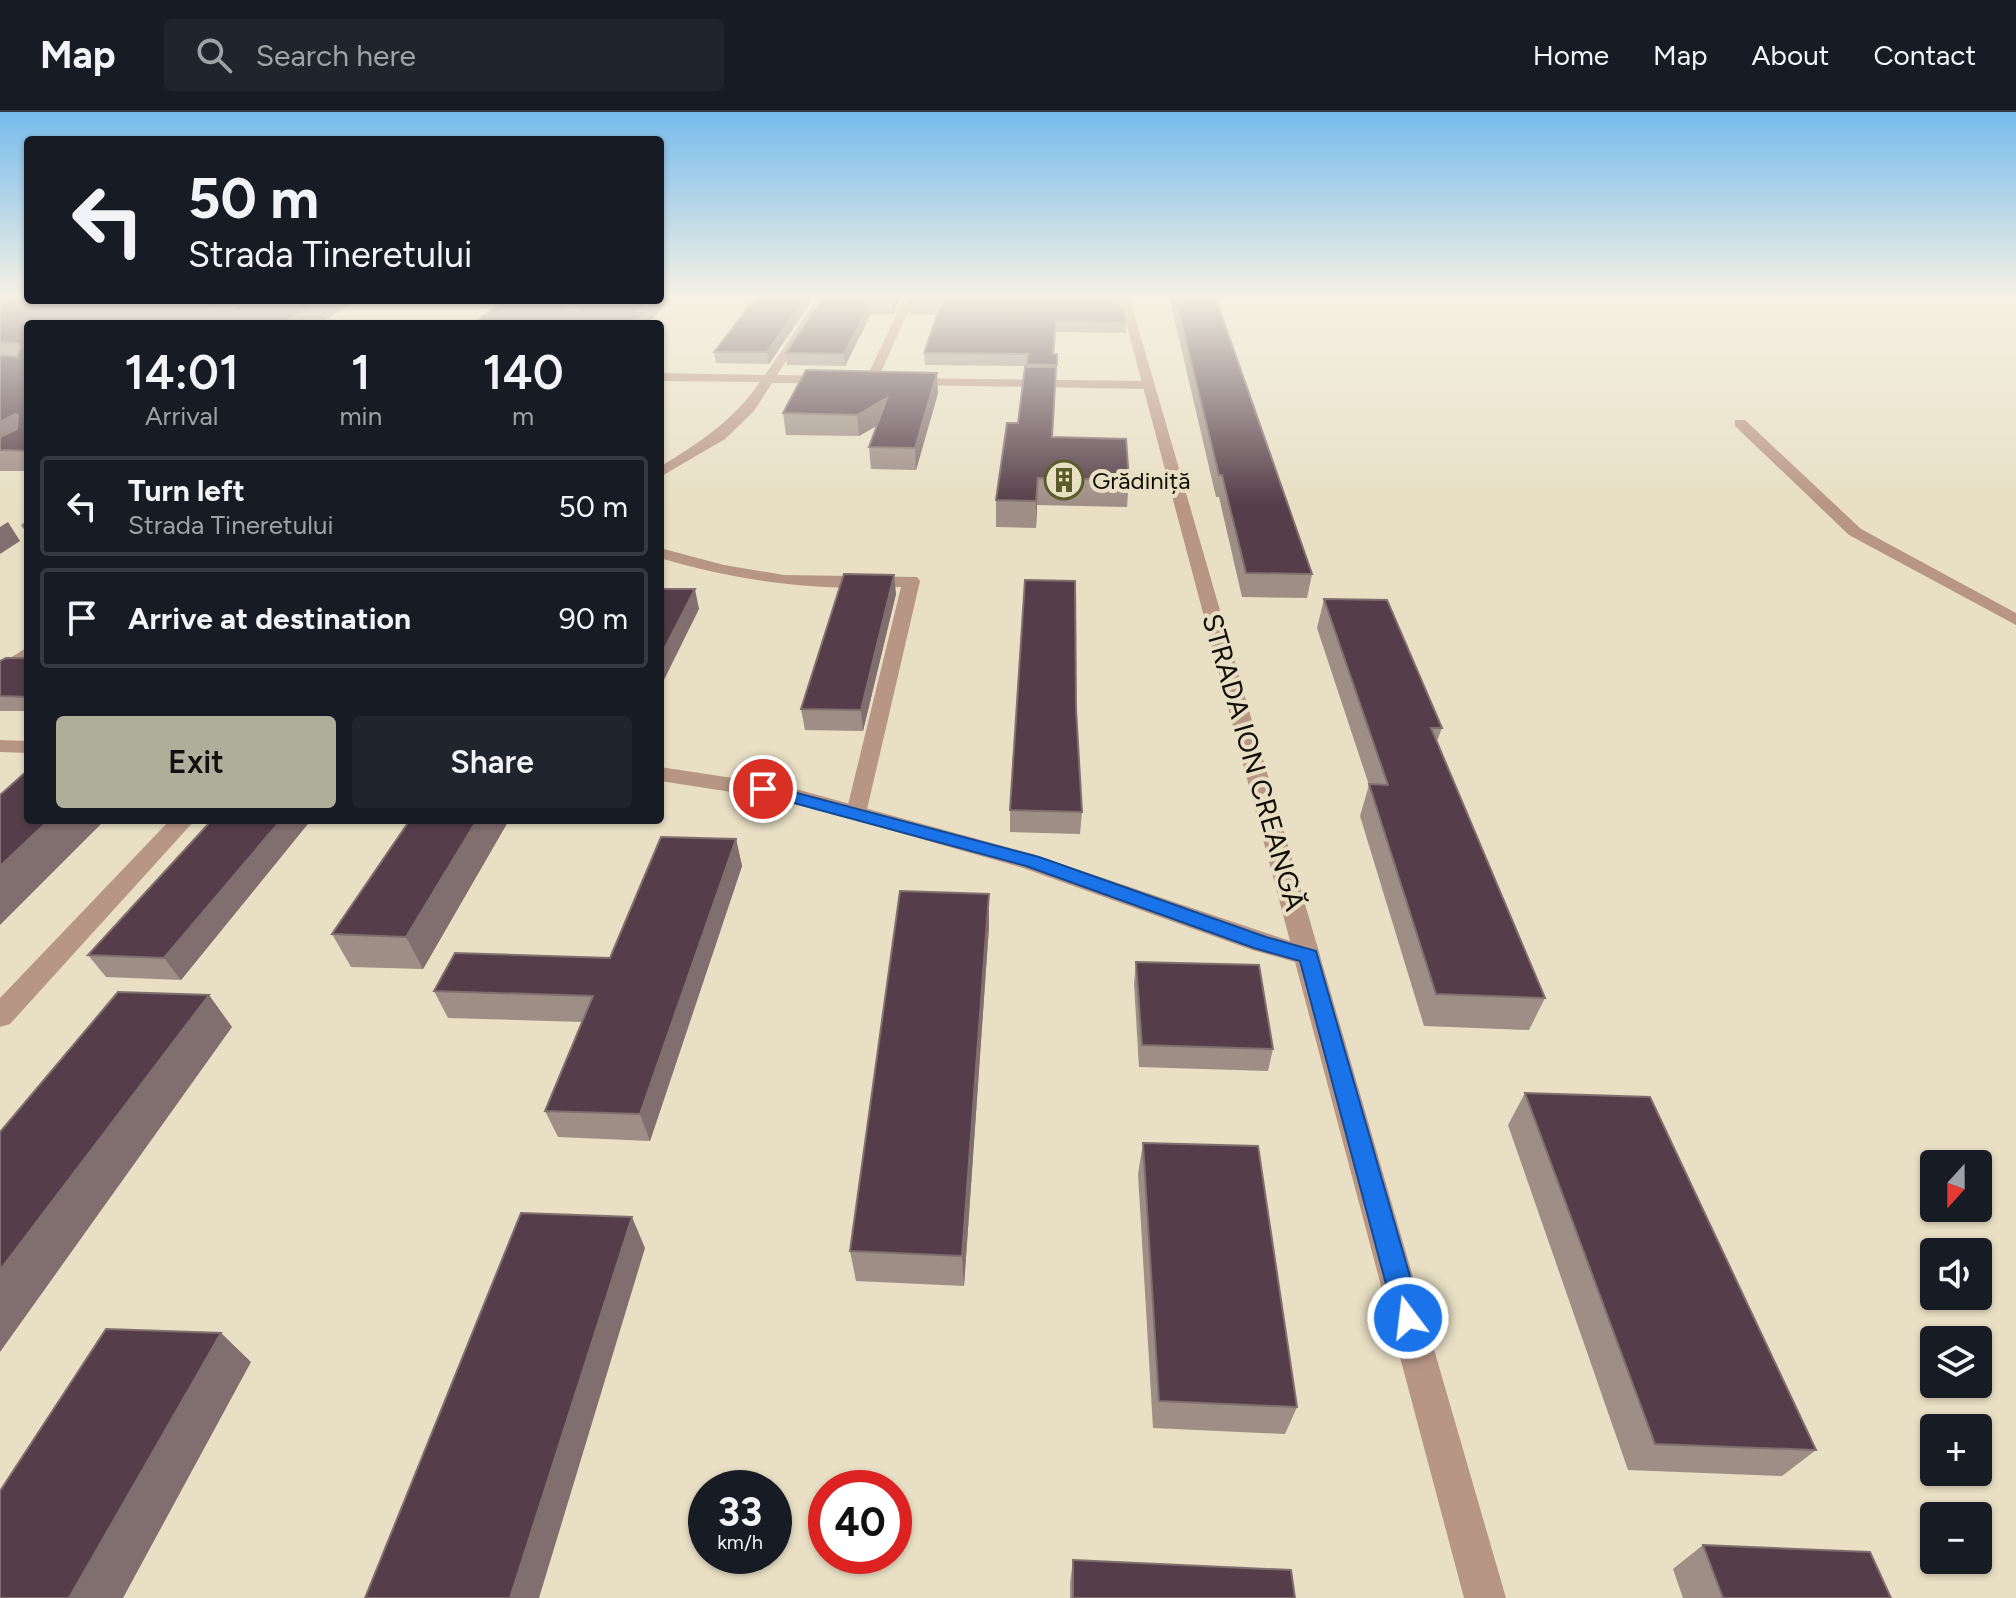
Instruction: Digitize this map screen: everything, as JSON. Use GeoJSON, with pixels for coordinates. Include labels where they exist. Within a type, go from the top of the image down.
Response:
{"type":"FeatureCollection","features":[{"type":"Feature","properties":{"kind":"street"},"geometry":{"type":"LineString","coordinates":[[664,471],[701,449],[736,422],[778,365]]}},
{"type":"Feature","properties":{"kind":"street"},"geometry":{"type":"LineString","coordinates":[[871,381],[878,365]]}},
{"type":"Feature","properties":{"kind":"street","name":"STRADA ION CREANGĂ"},"geometry":{"type":"LineString","coordinates":[[1143,365],[1485,1598]]}},
{"type":"Feature","properties":{"kind":"street"},"geometry":{"type":"LineString","coordinates":[[664,377],[842,380]]}},
{"type":"Feature","properties":{"kind":"street"},"geometry":{"type":"LineString","coordinates":[[857,381],[1149,385]]}},
{"type":"Feature","properties":{"kind":"street"},"geometry":{"type":"LineString","coordinates":[[1740,423],[1855,532],[2016,620]]}},
{"type":"Feature","properties":{"kind":"street"},"geometry":{"type":"LineString","coordinates":[[664,554],[717,571],[768,580],[812,584],[911,581],[857,813]]}},
{"type":"Feature","properties":{"kind":"street"},"geometry":{"type":"LineString","coordinates":[[0,673],[24,656]]}},
{"type":"Feature","properties":{"kind":"street"},"geometry":{"type":"LineString","coordinates":[[0,746],[24,747]]}},
{"type":"Feature","properties":{"kind":"street"},"geometry":{"type":"LineString","coordinates":[[664,775],[772,791],[1032,862],[1261,943],[1309,956]]}},
{"type":"Feature","properties":{"kind":"street"},"geometry":{"type":"LineString","coordinates":[[0,1016],[179,824]]}},
{"type":"Feature","properties":{"kind":"building"},"geometry":{"type":"Polygon","coordinates":[[[0,365],[24,365],[24,451],[0,450],[0,437],[17,429],[18,415],[0,422],[0,365]]]}},
{"type":"Feature","properties":{"kind":"building"},"geometry":{"type":"Polygon","coordinates":[[[1192,365],[1239,365],[1312,574],[1246,573],[1222,475],[1219,475],[1192,365]]]}},
{"type":"Feature","properties":{"kind":"building"},"geometry":{"type":"Polygon","coordinates":[[[1025,367],[1056,367],[1052,437],[1126,439],[1129,480],[1038,478],[1036,501],[996,500],[1007,423],[1018,423],[1025,367]]]}},
{"type":"Feature","properties":{"kind":"building"},"geometry":{"type":"Polygon","coordinates":[[[806,370],[937,373],[915,448],[869,447],[887,398],[857,415],[783,413],[806,370]]]}},
{"type":"Feature","properties":{"kind":"building"},"geometry":{"type":"Polygon","coordinates":[[[844,574],[894,575],[861,710],[801,709],[844,574]]]}},
{"type":"Feature","properties":{"kind":"building"},"geometry":{"type":"Polygon","coordinates":[[[1025,580],[1075,581],[1076,709],[1082,812],[1010,810],[1025,580]]]}},
{"type":"Feature","properties":{"kind":"building"},"geometry":{"type":"Polygon","coordinates":[[[664,589],[695,589],[664,649],[664,589]]]}},
{"type":"Feature","properties":{"kind":"building"},"geometry":{"type":"Polygon","coordinates":[[[1324,599],[1387,600],[1442,728],[1431,728],[1545,998],[1436,994],[1369,784],[1388,785],[1324,599]]]}},
{"type":"Feature","properties":{"kind":"building"},"geometry":{"type":"Polygon","coordinates":[[[24,658],[24,697],[0,696],[0,661],[24,658]]]}},
{"type":"Feature","properties":{"kind":"building"},"geometry":{"type":"Polygon","coordinates":[[[24,774],[24,824],[45,824],[0,866],[0,795],[24,774]]]}},
{"type":"Feature","properties":{"kind":"building"},"geometry":{"type":"Polygon","coordinates":[[[208,824],[278,824],[164,958],[88,955],[208,824]]]}},
{"type":"Feature","properties":{"kind":"building"},"geometry":{"type":"Polygon","coordinates":[[[407,824],[475,824],[406,937],[332,934],[407,824]]]}},
{"type":"Feature","properties":{"kind":"building"},"geometry":{"type":"Polygon","coordinates":[[[661,837],[736,839],[640,1114],[545,1111],[593,996],[434,991],[455,953],[610,958],[661,837]]]}},
{"type":"Feature","properties":{"kind":"building"},"geometry":{"type":"Polygon","coordinates":[[[900,891],[989,894],[962,1256],[850,1251],[900,891]]]}},
{"type":"Feature","properties":{"kind":"building"},"geometry":{"type":"Polygon","coordinates":[[[1136,962],[1259,965],[1273,1049],[1142,1045],[1136,962]]]}},
{"type":"Feature","properties":{"kind":"building"},"geometry":{"type":"Polygon","coordinates":[[[118,992],[209,995],[0,1270],[0,1132],[118,992]]]}},
{"type":"Feature","properties":{"kind":"building"},"geometry":{"type":"Polygon","coordinates":[[[1525,1093],[1650,1097],[1816,1450],[1655,1444],[1525,1093]]]}},
{"type":"Feature","properties":{"kind":"building"},"geometry":{"type":"Polygon","coordinates":[[[1143,1143],[1258,1146],[1297,1407],[1159,1401],[1143,1143]]]}},
{"type":"Feature","properties":{"kind":"building"},"geometry":{"type":"Polygon","coordinates":[[[521,1213],[632,1217],[510,1598],[365,1598],[521,1213]]]}},
{"type":"Feature","properties":{"kind":"building"},"geometry":{"type":"Polygon","coordinates":[[[106,1329],[221,1333],[69,1598],[0,1598],[0,1491],[106,1329]]]}},
{"type":"Feature","properties":{"kind":"building"},"geometry":{"type":"Polygon","coordinates":[[[1703,1545],[1870,1552],[1891,1598],[1723,1598],[1703,1545]]]}},
{"type":"Feature","properties":{"kind":"building"},"geometry":{"type":"Polygon","coordinates":[[[1073,1560],[1291,1570],[1295,1598],[1073,1598],[1073,1560]]]}},
{"type":"Feature","properties":{"kind":"place","name":"Grădiniță"},"geometry":{"type":"Point","coordinates":[1064,480]}},
{"type":"Feature","properties":{"kind":"route"},"geometry":{"type":"LineString","coordinates":[[763,789],[1032,862],[1261,943],[1309,956],[1408,1318]]}}]}
